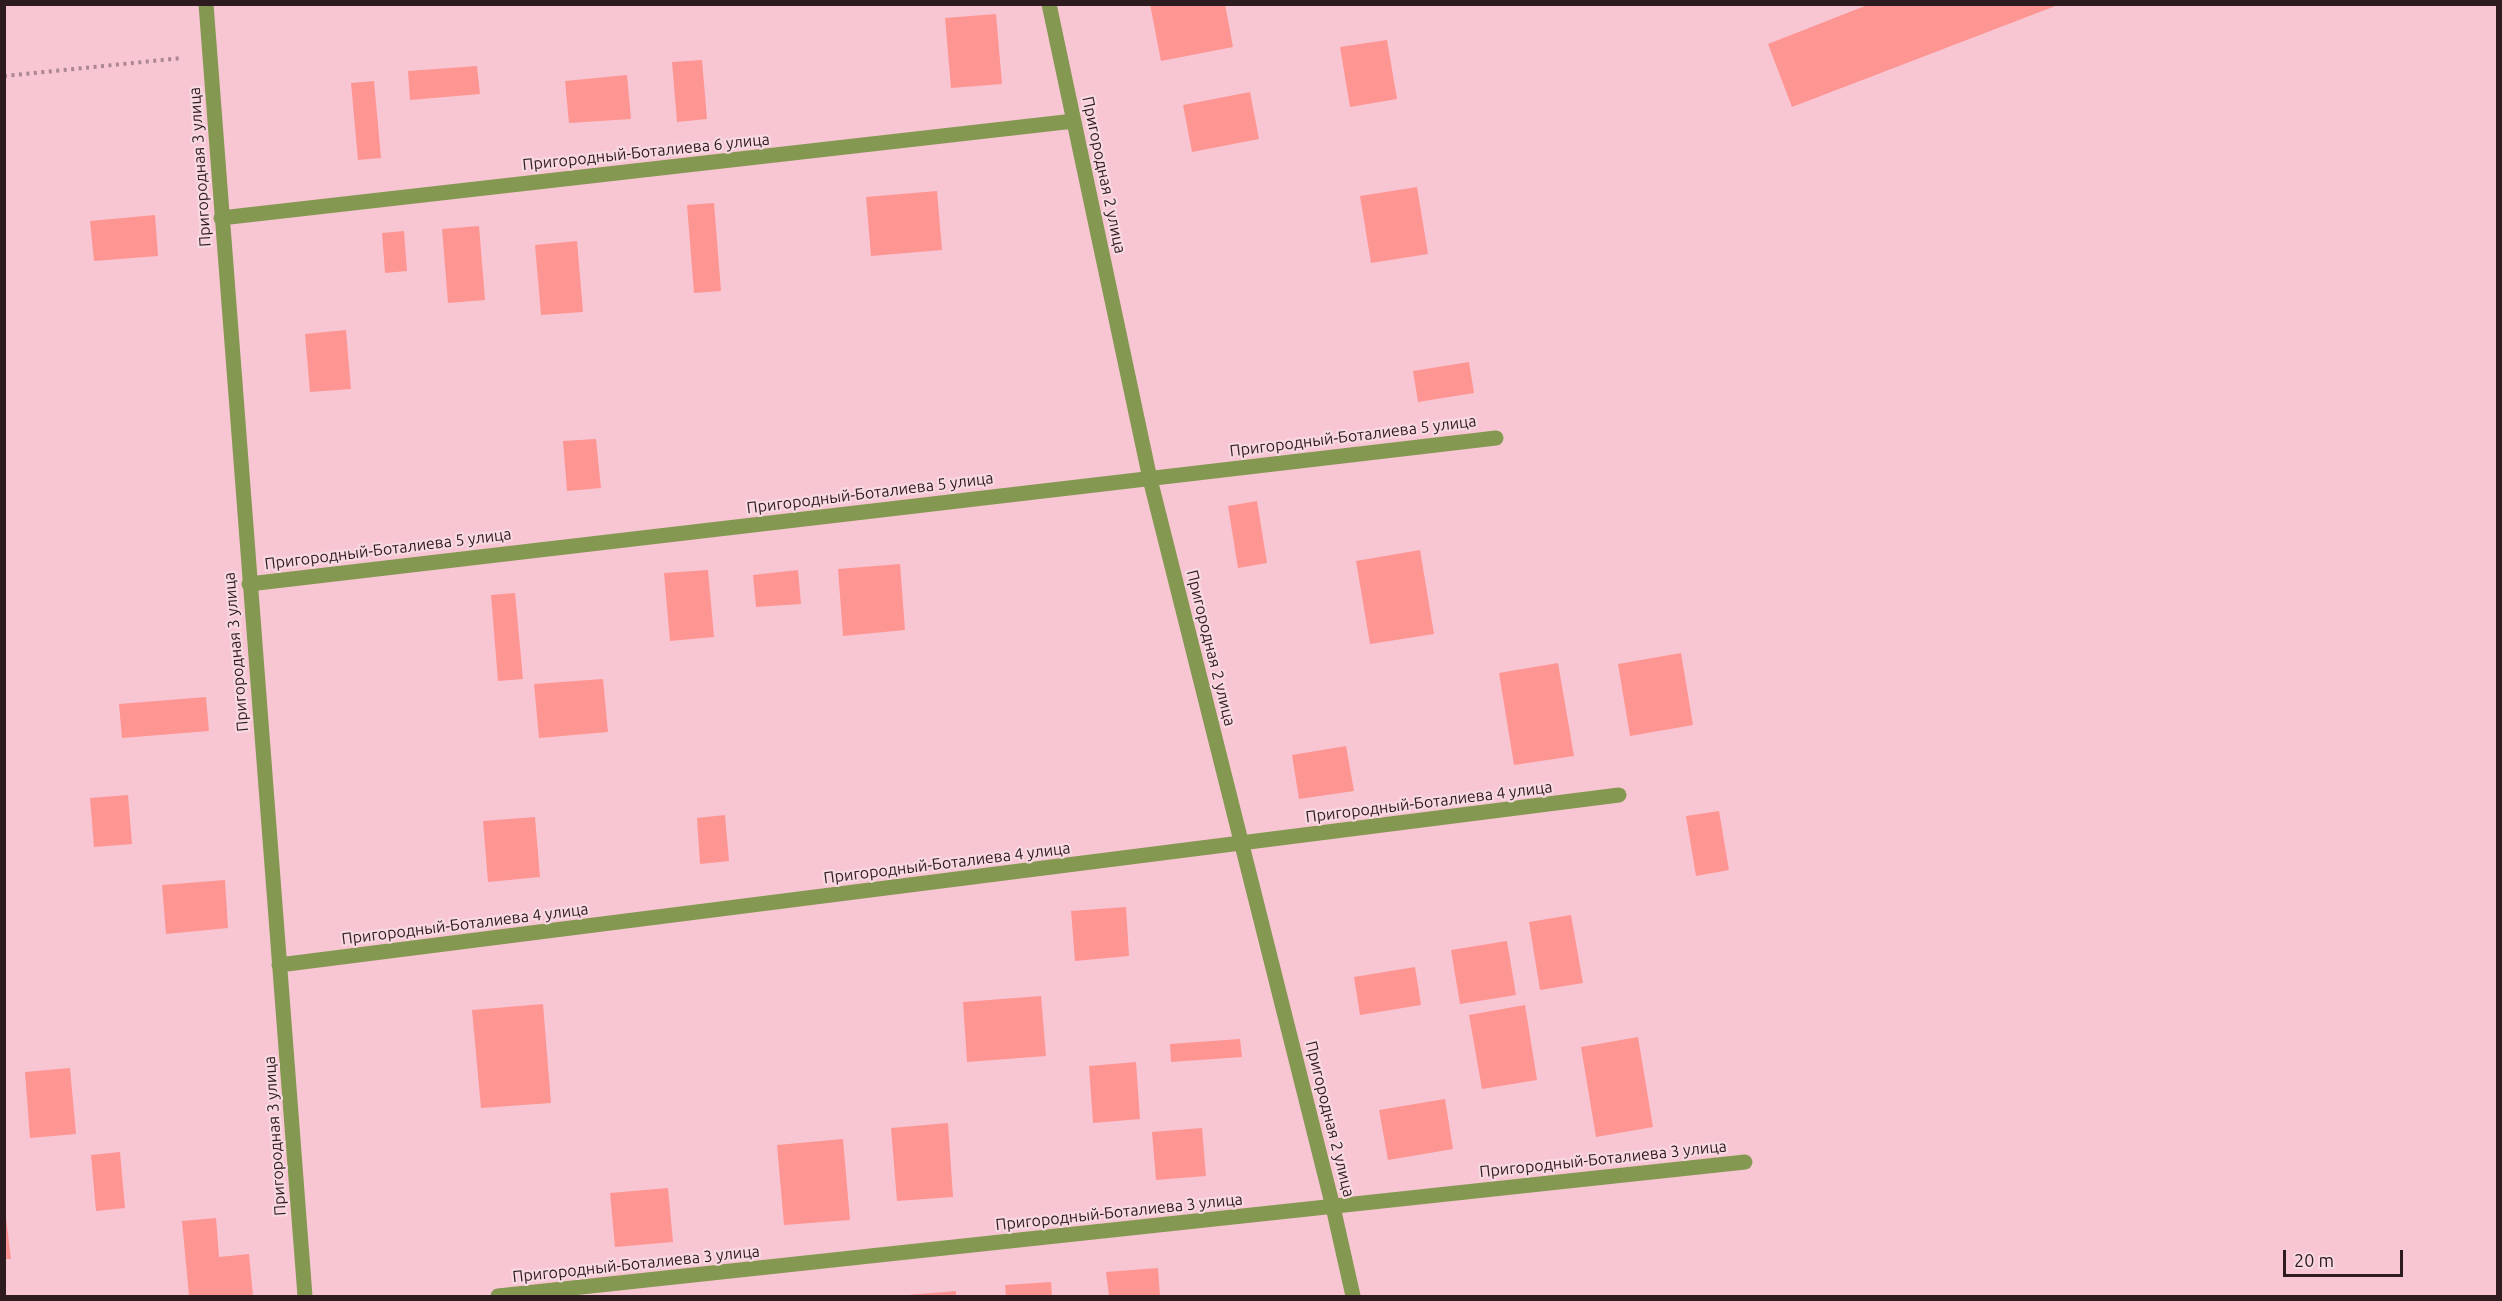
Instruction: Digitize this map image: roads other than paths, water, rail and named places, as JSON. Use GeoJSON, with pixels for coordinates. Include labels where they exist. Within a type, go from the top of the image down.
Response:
{"type":"FeatureCollection","features":[{"type":"Feature","properties":{"kind":"street","name":"Пригородная 3 улица"},"geometry":{"type":"LineString","coordinates":[[206,4],[305,1296]]}},
{"type":"Feature","properties":{"kind":"street","name":"Пригородная 2 улица"},"geometry":{"type":"LineString","coordinates":[[1049,4],[1150,479],[1333,1207],[1353,1296]]}},
{"type":"Feature","properties":{"kind":"street","name":"Пригородный-Боталиева 6 улица"},"geometry":{"type":"LineString","coordinates":[[221,218],[1074,121]]}},
{"type":"Feature","properties":{"kind":"street","name":"Пригородный-Боталиева 5 улица"},"geometry":{"type":"LineString","coordinates":[[249,584],[1496,438]]}},
{"type":"Feature","properties":{"kind":"street","name":"Пригородный-Боталиева 4 улица"},"geometry":{"type":"LineString","coordinates":[[279,965],[1619,795]]}},
{"type":"Feature","properties":{"kind":"street","name":"Пригородный-Боталиева 3 улица"},"geometry":{"type":"LineString","coordinates":[[498,1296],[1745,1162]]}}]}
